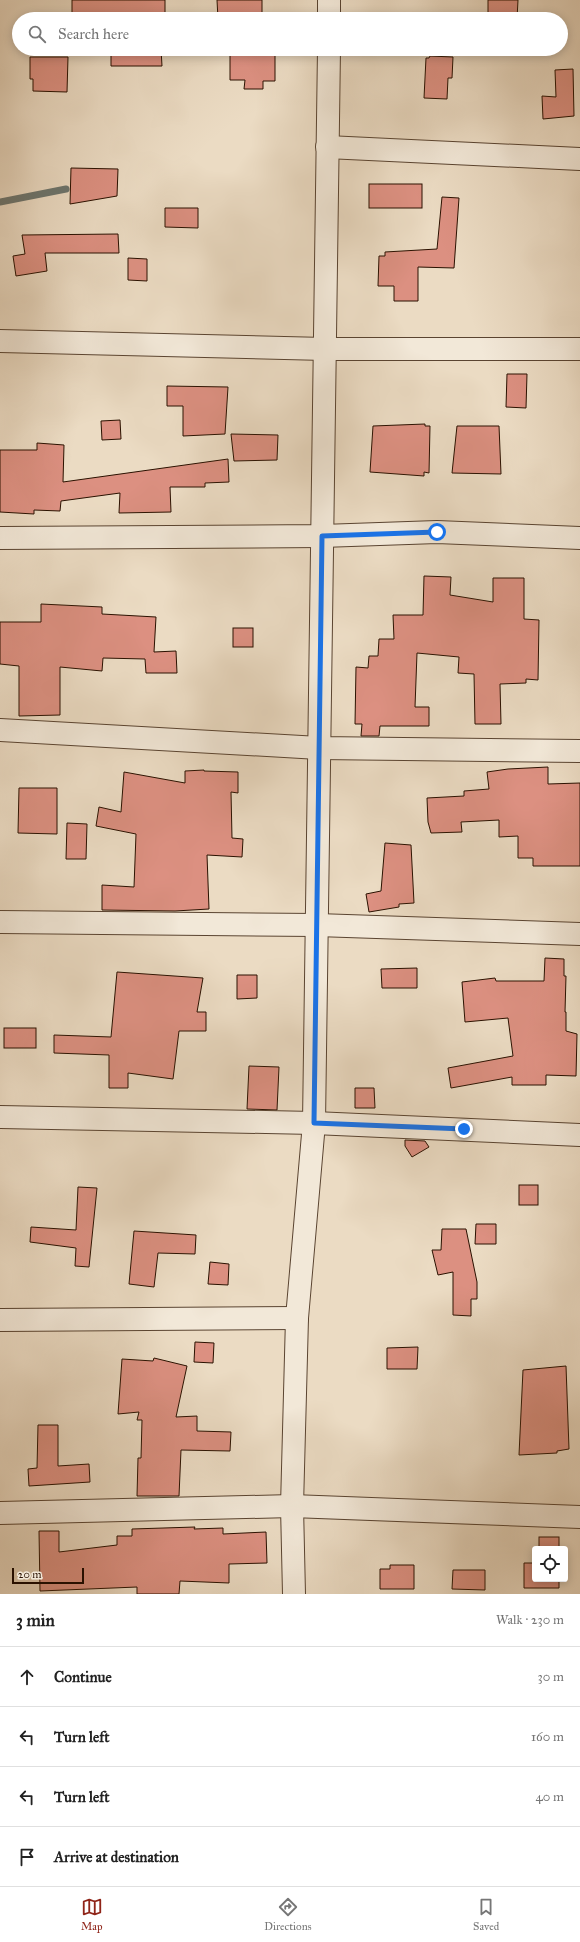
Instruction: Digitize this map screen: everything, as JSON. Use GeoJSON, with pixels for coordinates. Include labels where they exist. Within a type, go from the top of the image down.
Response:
{"type":"FeatureCollection","features":[{"type":"Feature","properties":{"kind":"street"},"geometry":{"type":"LineString","coordinates":[[329,0],[329,12]]}},
{"type":"Feature","properties":{"kind":"street"},"geometry":{"type":"LineString","coordinates":[[294,1594],[292,1506],[297,1318],[314,1123],[329,56]]}},
{"type":"Feature","properties":{"kind":"street"},"geometry":{"type":"LineString","coordinates":[[327,147],[580,159]]}},
{"type":"Feature","properties":{"kind":"street"},"geometry":{"type":"LineString","coordinates":[[0,341],[324,349],[580,349]]}},
{"type":"Feature","properties":{"kind":"street"},"geometry":{"type":"LineString","coordinates":[[0,538],[322,536],[437,532],[580,538]]}},
{"type":"Feature","properties":{"kind":"street"},"geometry":{"type":"LineString","coordinates":[[0,730],[319,748],[580,751]]}},
{"type":"Feature","properties":{"kind":"street"},"geometry":{"type":"LineString","coordinates":[[0,922],[317,926],[580,934]]}},
{"type":"Feature","properties":{"kind":"street"},"geometry":{"type":"LineString","coordinates":[[0,1117],[314,1123],[580,1135]]}},
{"type":"Feature","properties":{"kind":"street"},"geometry":{"type":"LineString","coordinates":[[0,1320],[297,1318]]}},
{"type":"Feature","properties":{"kind":"street"},"geometry":{"type":"LineString","coordinates":[[0,1512],[292,1506],[580,1517]]}},
{"type":"Feature","properties":{"kind":"building"},"geometry":{"type":"Polygon","coordinates":[[[72,0],[165,0],[165,12],[72,12],[72,0]]]}},
{"type":"Feature","properties":{"kind":"building"},"geometry":{"type":"Polygon","coordinates":[[[217,0],[262,0],[262,12],[218,12],[217,0]]]}},
{"type":"Feature","properties":{"kind":"building"},"geometry":{"type":"Polygon","coordinates":[[[488,0],[518,0],[517,12],[488,12],[488,0]]]}},
{"type":"Feature","properties":{"kind":"building"},"geometry":{"type":"Polygon","coordinates":[[[111,56],[161,56],[162,66],[111,66],[111,56]]]}},
{"type":"Feature","properties":{"kind":"building"},"geometry":{"type":"Polygon","coordinates":[[[230,56],[275,56],[275,81],[263,81],[263,89],[244,89],[245,80],[230,80],[230,56]]]}},
{"type":"Feature","properties":{"kind":"building"},"geometry":{"type":"Polygon","coordinates":[[[430,56],[453,57],[452,78],[448,78],[447,99],[424,98],[426,58],[429,58],[430,56]]]}},
{"type":"Feature","properties":{"kind":"building"},"geometry":{"type":"Polygon","coordinates":[[[30,57],[68,57],[67,92],[33,91],[33,79],[30,79],[30,57]]]}},
{"type":"Feature","properties":{"kind":"building"},"geometry":{"type":"Polygon","coordinates":[[[573,69],[574,116],[543,119],[542,96],[556,97],[555,70],[573,69]]]}},
{"type":"Feature","properties":{"kind":"building"},"geometry":{"type":"Polygon","coordinates":[[[71,168],[118,169],[117,196],[70,204],[71,168]]]}},
{"type":"Feature","properties":{"kind":"building"},"geometry":{"type":"Polygon","coordinates":[[[369,184],[422,184],[422,208],[369,208],[369,184]]]}},
{"type":"Feature","properties":{"kind":"building"},"geometry":{"type":"Polygon","coordinates":[[[442,197],[459,198],[454,268],[418,267],[418,301],[394,301],[394,286],[378,286],[379,256],[385,256],[385,252],[437,249],[442,197]]]}},
{"type":"Feature","properties":{"kind":"building"},"geometry":{"type":"Polygon","coordinates":[[[165,208],[198,208],[198,228],[165,227],[165,208]]]}},
{"type":"Feature","properties":{"kind":"building"},"geometry":{"type":"Polygon","coordinates":[[[118,234],[119,253],[45,253],[47,271],[16,276],[13,256],[25,254],[22,235],[118,234]]]}},
{"type":"Feature","properties":{"kind":"building"},"geometry":{"type":"Polygon","coordinates":[[[128,258],[147,259],[147,281],[128,280],[128,258]]]}},
{"type":"Feature","properties":{"kind":"building"},"geometry":{"type":"Polygon","coordinates":[[[507,374],[527,374],[526,408],[506,407],[507,374]]]}},
{"type":"Feature","properties":{"kind":"building"},"geometry":{"type":"Polygon","coordinates":[[[167,386],[228,387],[225,434],[183,436],[183,406],[167,406],[167,386]]]}},
{"type":"Feature","properties":{"kind":"building"},"geometry":{"type":"Polygon","coordinates":[[[120,420],[121,439],[102,440],[101,421],[120,420]]]}},
{"type":"Feature","properties":{"kind":"building"},"geometry":{"type":"Polygon","coordinates":[[[425,424],[425,426],[430,426],[429,473],[424,472],[424,476],[370,472],[373,426],[425,424]]]}},
{"type":"Feature","properties":{"kind":"building"},"geometry":{"type":"Polygon","coordinates":[[[457,426],[499,426],[501,474],[452,473],[457,426]]]}},
{"type":"Feature","properties":{"kind":"building"},"geometry":{"type":"Polygon","coordinates":[[[231,434],[278,435],[277,460],[234,461],[231,434]]]}},
{"type":"Feature","properties":{"kind":"building"},"geometry":{"type":"Polygon","coordinates":[[[37,443],[64,445],[63,482],[228,459],[229,482],[205,483],[205,487],[170,487],[171,512],[119,513],[120,493],[61,501],[60,511],[34,510],[34,514],[0,512],[0,450],[37,450],[37,443]]]}},
{"type":"Feature","properties":{"kind":"building"},"geometry":{"type":"Polygon","coordinates":[[[424,576],[451,577],[450,595],[493,602],[493,578],[524,578],[524,619],[539,620],[538,680],[526,679],[526,683],[500,684],[501,724],[475,724],[474,674],[458,673],[459,657],[417,653],[415,707],[429,707],[429,726],[380,726],[379,736],[361,736],[362,724],[355,724],[356,667],[368,668],[369,656],[378,656],[379,639],[394,639],[393,615],[423,615],[424,576]]]}},
{"type":"Feature","properties":{"kind":"building"},"geometry":{"type":"Polygon","coordinates":[[[41,604],[102,607],[102,614],[156,617],[154,652],[176,651],[177,673],[146,673],[145,659],[103,658],[102,671],[60,667],[60,715],[19,716],[19,666],[0,664],[0,622],[41,622],[41,604]]]}},
{"type":"Feature","properties":{"kind":"building"},"geometry":{"type":"Polygon","coordinates":[[[233,628],[253,628],[253,647],[233,647],[233,628]]]}},
{"type":"Feature","properties":{"kind":"building"},"geometry":{"type":"Polygon","coordinates":[[[548,767],[548,784],[580,783],[580,866],[533,866],[533,858],[518,858],[518,836],[499,837],[499,820],[461,822],[462,832],[431,833],[428,822],[427,798],[464,796],[464,791],[489,789],[487,772],[508,769],[548,767]]]}},
{"type":"Feature","properties":{"kind":"building"},"geometry":{"type":"Polygon","coordinates":[[[204,770],[238,772],[238,793],[231,792],[232,838],[243,839],[242,857],[207,855],[209,909],[175,911],[102,910],[102,885],[134,887],[136,834],[96,826],[99,807],[121,812],[124,772],[185,783],[185,771],[204,770]]]}},
{"type":"Feature","properties":{"kind":"building"},"geometry":{"type":"Polygon","coordinates":[[[19,788],[57,788],[57,834],[18,833],[19,788]]]}},
{"type":"Feature","properties":{"kind":"building"},"geometry":{"type":"Polygon","coordinates":[[[67,823],[87,824],[86,859],[66,859],[67,823]]]}},
{"type":"Feature","properties":{"kind":"building"},"geometry":{"type":"Polygon","coordinates":[[[385,843],[411,845],[414,903],[399,904],[399,907],[369,912],[366,894],[381,891],[385,843]]]}},
{"type":"Feature","properties":{"kind":"building"},"geometry":{"type":"Polygon","coordinates":[[[545,958],[564,959],[564,976],[566,976],[566,1031],[577,1034],[576,1076],[546,1075],[546,1085],[512,1085],[512,1077],[451,1088],[448,1068],[513,1056],[508,1018],[465,1022],[462,982],[495,978],[496,981],[544,981],[545,958]]]}},
{"type":"Feature","properties":{"kind":"building"},"geometry":{"type":"Polygon","coordinates":[[[417,968],[417,988],[382,988],[381,969],[417,968]]]}},
{"type":"Feature","properties":{"kind":"building"},"geometry":{"type":"Polygon","coordinates":[[[117,972],[203,978],[197,1012],[206,1012],[206,1031],[179,1031],[173,1079],[128,1073],[128,1088],[109,1088],[109,1055],[54,1053],[54,1035],[111,1037],[117,972]]]}},
{"type":"Feature","properties":{"kind":"building"},"geometry":{"type":"Polygon","coordinates":[[[237,975],[257,975],[257,998],[237,999],[237,975]]]}},
{"type":"Feature","properties":{"kind":"building"},"geometry":{"type":"Polygon","coordinates":[[[4,1028],[36,1028],[36,1048],[4,1048],[4,1028]]]}},
{"type":"Feature","properties":{"kind":"building"},"geometry":{"type":"Polygon","coordinates":[[[249,1066],[279,1067],[277,1110],[247,1109],[249,1066]]]}},
{"type":"Feature","properties":{"kind":"building"},"geometry":{"type":"Polygon","coordinates":[[[355,1088],[374,1088],[375,1108],[355,1108],[355,1088]]]}},
{"type":"Feature","properties":{"kind":"building"},"geometry":{"type":"Polygon","coordinates":[[[405,1140],[425,1141],[429,1147],[412,1157],[405,1146],[405,1140]]]}},
{"type":"Feature","properties":{"kind":"building"},"geometry":{"type":"Polygon","coordinates":[[[519,1185],[538,1185],[538,1205],[519,1205],[519,1185]]]}},
{"type":"Feature","properties":{"kind":"building"},"geometry":{"type":"Polygon","coordinates":[[[78,1187],[97,1188],[89,1267],[75,1266],[76,1248],[30,1242],[31,1227],[76,1230],[78,1187]]]}},
{"type":"Feature","properties":{"kind":"building"},"geometry":{"type":"Polygon","coordinates":[[[476,1224],[496,1224],[496,1244],[475,1244],[476,1224]]]}},
{"type":"Feature","properties":{"kind":"building"},"geometry":{"type":"Polygon","coordinates":[[[442,1229],[466,1229],[477,1282],[477,1299],[471,1299],[471,1316],[453,1315],[453,1272],[438,1275],[432,1250],[441,1250],[442,1229]]]}},
{"type":"Feature","properties":{"kind":"building"},"geometry":{"type":"Polygon","coordinates":[[[134,1231],[196,1235],[195,1254],[158,1253],[154,1287],[129,1284],[134,1231]]]}},
{"type":"Feature","properties":{"kind":"building"},"geometry":{"type":"Polygon","coordinates":[[[210,1262],[229,1264],[228,1285],[208,1284],[210,1262]]]}},
{"type":"Feature","properties":{"kind":"building"},"geometry":{"type":"Polygon","coordinates":[[[195,1342],[214,1343],[213,1363],[194,1362],[195,1342]]]}},
{"type":"Feature","properties":{"kind":"building"},"geometry":{"type":"Polygon","coordinates":[[[418,1347],[417,1369],[387,1369],[387,1348],[418,1347]]]}},
{"type":"Feature","properties":{"kind":"building"},"geometry":{"type":"Polygon","coordinates":[[[154,1358],[187,1366],[176,1417],[197,1416],[197,1431],[231,1432],[230,1451],[181,1450],[179,1496],[137,1496],[138,1458],[141,1458],[142,1420],[137,1420],[139,1412],[118,1414],[122,1359],[153,1361],[154,1358]]]}},
{"type":"Feature","properties":{"kind":"building"},"geometry":{"type":"Polygon","coordinates":[[[566,1366],[569,1449],[557,1451],[557,1453],[519,1455],[523,1370],[566,1366]]]}},
{"type":"Feature","properties":{"kind":"building"},"geometry":{"type":"Polygon","coordinates":[[[38,1425],[58,1425],[58,1466],[89,1464],[90,1482],[29,1486],[28,1469],[37,1468],[38,1425]]]}},
{"type":"Feature","properties":{"kind":"building"},"geometry":{"type":"Polygon","coordinates":[[[195,1527],[194,1529],[223,1528],[223,1534],[266,1532],[267,1563],[229,1564],[229,1583],[180,1581],[179,1594],[137,1594],[137,1587],[40,1591],[39,1531],[59,1531],[59,1552],[117,1545],[117,1536],[132,1536],[132,1529],[195,1527]]]}},
{"type":"Feature","properties":{"kind":"building"},"geometry":{"type":"Polygon","coordinates":[[[539,1537],[559,1537],[559,1546],[539,1546],[539,1537]]]}},
{"type":"Feature","properties":{"kind":"building"},"geometry":{"type":"Polygon","coordinates":[[[524,1563],[532,1563],[532,1582],[559,1582],[559,1588],[524,1588],[524,1563]]]}},
{"type":"Feature","properties":{"kind":"building"},"geometry":{"type":"Polygon","coordinates":[[[390,1565],[414,1565],[414,1589],[380,1589],[380,1569],[390,1569],[390,1565]]]}},
{"type":"Feature","properties":{"kind":"building"},"geometry":{"type":"Polygon","coordinates":[[[453,1570],[485,1570],[485,1590],[452,1589],[453,1570]]]}},
{"type":"Feature","properties":{"kind":"waterway"},"geometry":{"type":"LineString","coordinates":[[0,202],[66,189]]}},
{"type":"Feature","properties":{"kind":"route"},"geometry":{"type":"LineString","coordinates":[[437,532],[322,536],[314,1123],[464,1129]]}}]}
